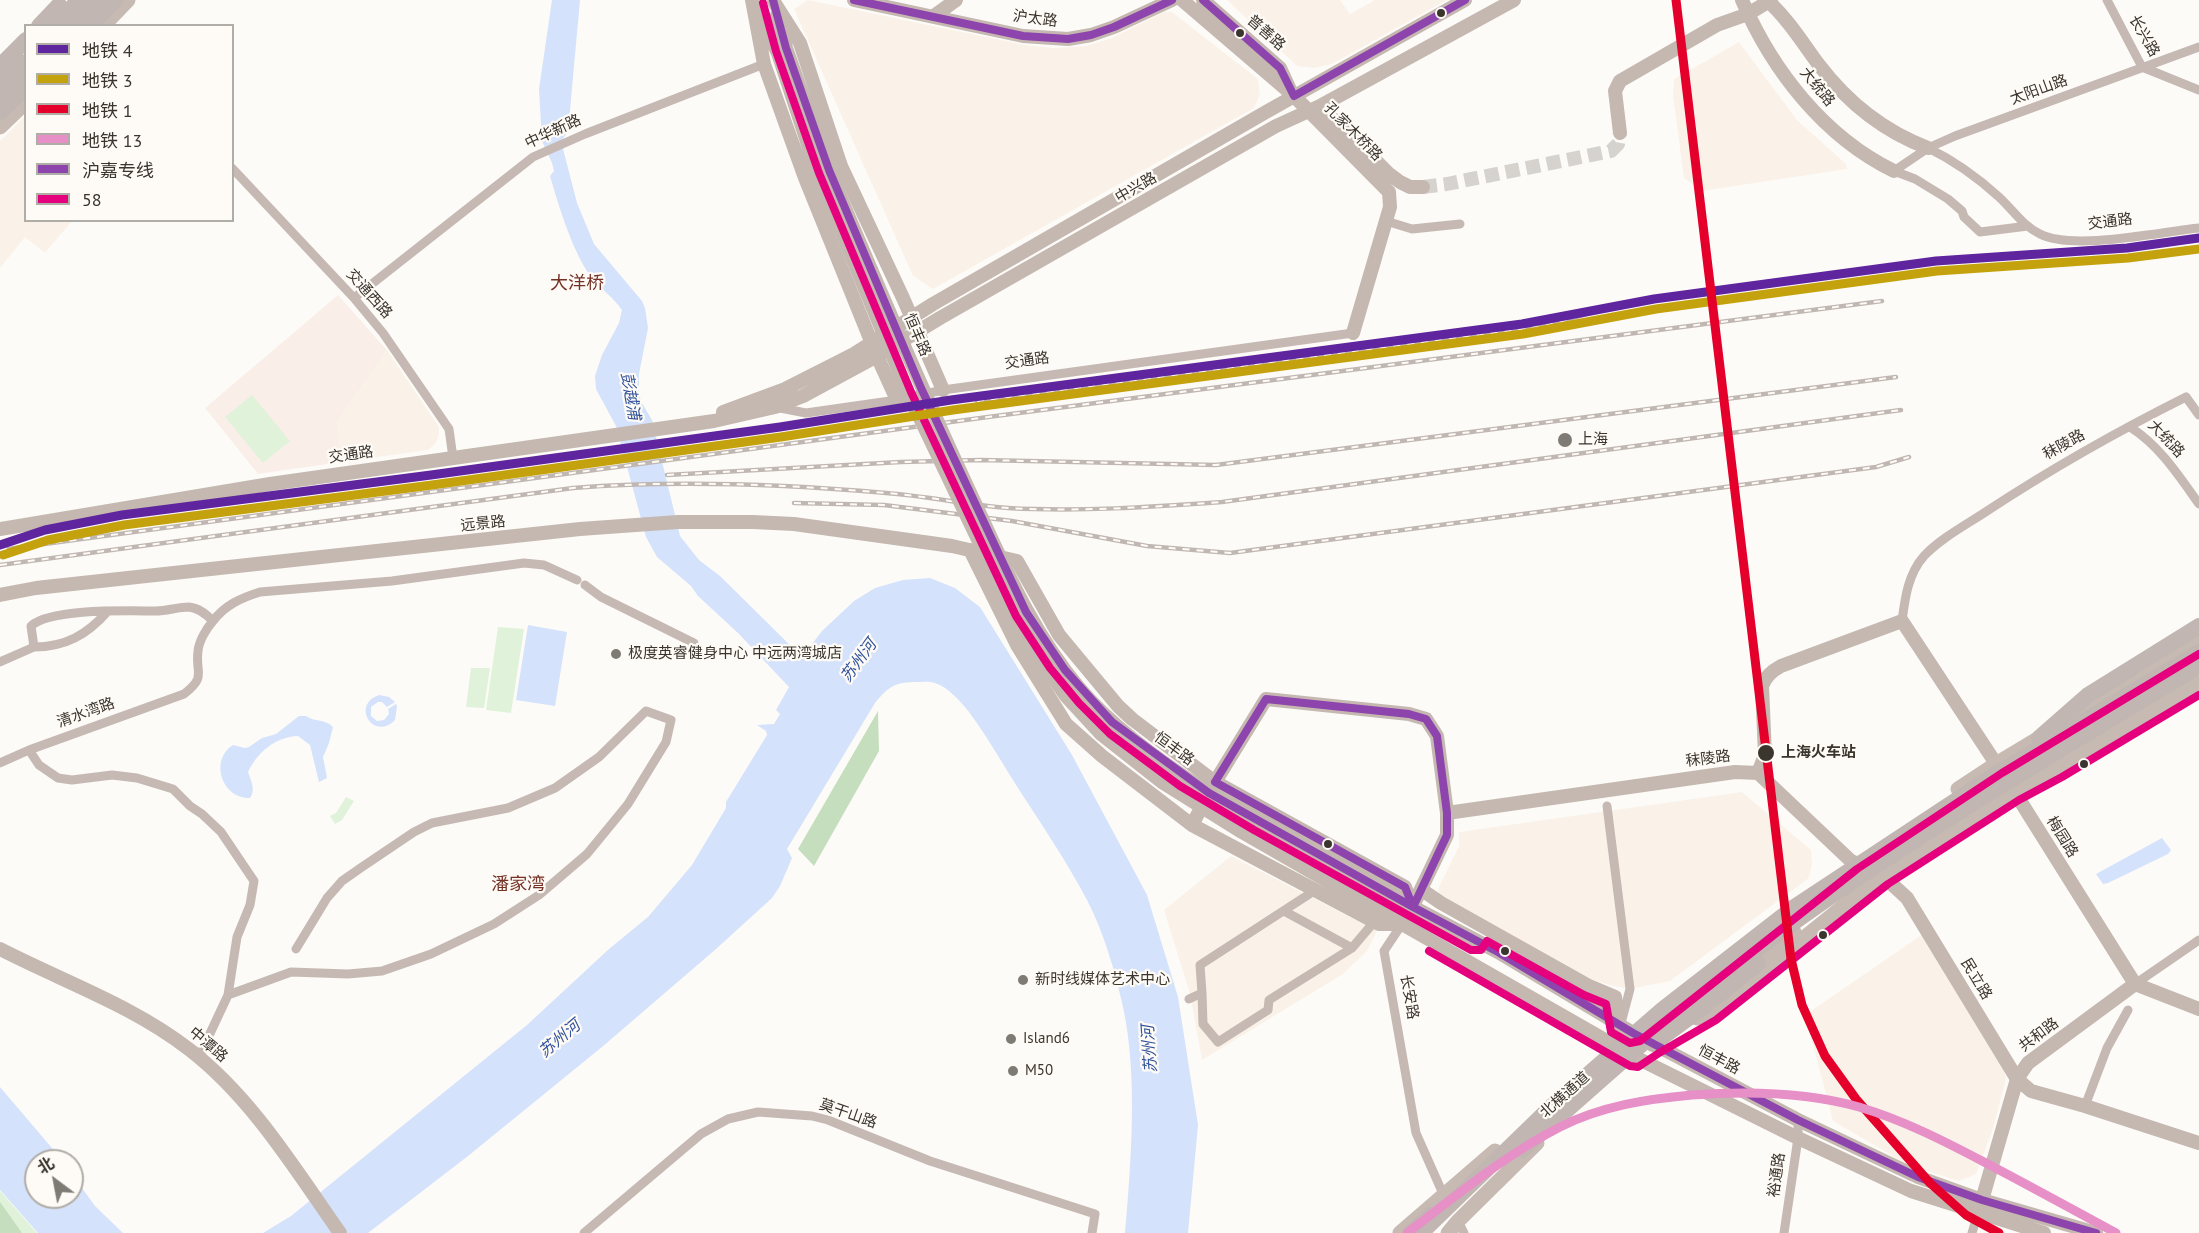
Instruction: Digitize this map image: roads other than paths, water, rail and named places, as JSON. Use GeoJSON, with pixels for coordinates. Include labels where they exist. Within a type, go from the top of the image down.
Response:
{"type":"FeatureCollection","features":[{"type":"Feature","properties":{"kind":"highway"},"geometry":{"type":"LineString","coordinates":[[41,24],[63,0]]}},
{"type":"Feature","properties":{"kind":"highway"},"geometry":{"type":"LineString","coordinates":[[56,24],[79,0]]}},
{"type":"Feature","properties":{"kind":"highway"},"geometry":{"type":"LineString","coordinates":[[74,24],[97,0]]}},
{"type":"Feature","properties":{"kind":"highway"},"geometry":{"type":"LineString","coordinates":[[89,24],[115,0]]}},
{"type":"Feature","properties":{"kind":"highway"},"geometry":{"type":"LineString","coordinates":[[0,66],[24,42]]}},
{"type":"Feature","properties":{"kind":"highway"},"geometry":{"type":"LineString","coordinates":[[0,78],[24,56]]}},
{"type":"Feature","properties":{"kind":"highway"},"geometry":{"type":"LineString","coordinates":[[0,98],[24,74]]}},
{"type":"Feature","properties":{"kind":"highway"},"geometry":{"type":"LineString","coordinates":[[0,113],[24,89]]}},
{"type":"Feature","properties":{"kind":"highway"},"geometry":{"type":"LineString","coordinates":[[2039,738],[2088,695],[2199,626]]}},
{"type":"Feature","properties":{"kind":"highway","name":"北横通道"},"geometry":{"type":"LineString","coordinates":[[1421,1233],[1552,1106],[1663,1009],[1793,908],[1996,774],[2199,652]]}},
{"type":"Feature","properties":{"kind":"highway","name":"北横通道"},"geometry":{"type":"LineString","coordinates":[[1429,1233],[1672,1019],[1731,970],[1800,918],[2003,785],[2199,666]]}},
{"type":"Feature","properties":{"kind":"highway"},"geometry":{"type":"LineString","coordinates":[[2163,688],[2198,683]]}},
{"type":"Feature","properties":{"kind":"highway"},"geometry":{"type":"LineString","coordinates":[[1653,1044],[1918,840]]}},
{"type":"Feature","properties":{"kind":"highway"},"geometry":{"type":"LineString","coordinates":[[1410,1233],[1441,1202],[1472,1183]]}},
{"type":"Feature","properties":{"kind":"main road"},"geometry":{"type":"LineString","coordinates":[[50,24],[72,0]]}},
{"type":"Feature","properties":{"kind":"main road"},"geometry":{"type":"LineString","coordinates":[[89,24],[110,0]]}},
{"type":"Feature","properties":{"kind":"main road"},"geometry":{"type":"LineString","coordinates":[[105,24],[128,0]]}},
{"type":"Feature","properties":{"kind":"main road","name":"沪太路"},"geometry":{"type":"LineString","coordinates":[[854,0],[1023,36],[1068,39],[1091,35],[1114,27],[1172,0]]}},
{"type":"Feature","properties":{"kind":"main road"},"geometry":{"type":"LineString","coordinates":[[934,16],[956,0]]}},
{"type":"Feature","properties":{"kind":"main road","name":"普善路"},"geometry":{"type":"LineString","coordinates":[[1182,0],[1294,96]]}},
{"type":"Feature","properties":{"kind":"main road","name":"普善路"},"geometry":{"type":"LineString","coordinates":[[1203,0],[1280,68],[1294,96]]}},
{"type":"Feature","properties":{"kind":"main road","name":"中兴路"},"geometry":{"type":"LineString","coordinates":[[772,401],[797,383],[1465,0]]}},
{"type":"Feature","properties":{"kind":"main road","name":"中兴路"},"geometry":{"type":"LineString","coordinates":[[772,401],[802,396],[877,356],[1266,132],[1395,66],[1514,0]]}},
{"type":"Feature","properties":{"kind":"main road","name":"大统路"},"geometry":{"type":"LineString","coordinates":[[1742,0],[1763,43],[1817,114],[1860,152],[1894,171]]}},
{"type":"Feature","properties":{"kind":"main road"},"geometry":{"type":"LineString","coordinates":[[1620,133],[1615,91],[1620,81],[1717,24],[1748,14],[1769,0]]}},
{"type":"Feature","properties":{"kind":"main road","name":"大统路"},"geometry":{"type":"LineString","coordinates":[[1769,0],[1853,103],[1883,127],[1902,138],[1928,148]]}},
{"type":"Feature","properties":{"kind":"main road","name":"恒丰路"},"geometry":{"type":"LineString","coordinates":[[774,1],[786,48],[799,79],[824,172],[921,388],[1026,612],[1065,670],[1112,722],[1192,783],[1498,952],[1653,1044],[1798,1120],[1980,1206],[2044,1233]]}},
{"type":"Feature","properties":{"kind":"main road","name":"恒丰路"},"geometry":{"type":"LineString","coordinates":[[774,1],[800,43],[841,166],[912,317],[943,390]]}},
{"type":"Feature","properties":{"kind":"main road","name":"恒丰路"},"geometry":{"type":"LineString","coordinates":[[753,4],[778,53],[918,413],[1015,617],[1038,656],[1066,696],[1101,734],[1162,782],[1242,832],[1635,1057],[1911,1191],[2096,1233]]}},
{"type":"Feature","properties":{"kind":"main road","name":"恒丰路"},"geometry":{"type":"LineString","coordinates":[[753,4],[764,64],[805,178],[877,356],[897,399]]}},
{"type":"Feature","properties":{"kind":"main road"},"geometry":{"type":"LineString","coordinates":[[0,78],[24,51]]}},
{"type":"Feature","properties":{"kind":"main road","name":"孔家木桥路"},"geometry":{"type":"LineString","coordinates":[[1294,96],[1389,192],[1390,207],[1386,221]]}},
{"type":"Feature","properties":{"kind":"main road"},"geometry":{"type":"LineString","coordinates":[[0,127],[24,104]]}},
{"type":"Feature","properties":{"kind":"main road"},"geometry":{"type":"LineString","coordinates":[[1308,110],[1335,120],[1400,182],[1410,187],[1423,187]]}},
{"type":"Feature","properties":{"kind":"main road"},"geometry":{"type":"LineString","coordinates":[[1353,333],[1386,221]]}},
{"type":"Feature","properties":{"kind":"main road","name":"交通路"},"geometry":{"type":"LineString","coordinates":[[0,529],[270,484],[708,420],[714,421],[772,401]]}},
{"type":"Feature","properties":{"kind":"main road","name":"远景路"},"geometry":{"type":"LineString","coordinates":[[0,595],[36,588],[238,566],[637,524],[678,522],[735,521],[794,524],[970,550],[1017,561],[1059,634],[1118,706],[1164,745],[1215,782],[1405,887],[1413,907]]}},
{"type":"Feature","properties":{"kind":"main road"},"geometry":{"type":"LineString","coordinates":[[970,550],[1017,645],[1066,724],[1102,756],[1192,825],[1374,922],[1402,924]]}},
{"type":"Feature","properties":{"kind":"main road"},"geometry":{"type":"LineString","coordinates":[[1758,773],[1765,755],[1762,686],[1772,671],[1902,621]]}},
{"type":"Feature","properties":{"kind":"main road","name":"梅园路"},"geometry":{"type":"LineString","coordinates":[[1902,621],[2014,791],[2135,984]]}},
{"type":"Feature","properties":{"kind":"main road"},"geometry":{"type":"LineString","coordinates":[[1400,1233],[1441,1202],[1617,1045],[1627,1029],[1851,861],[1996,764],[2199,642]]}},
{"type":"Feature","properties":{"kind":"main road"},"geometry":{"type":"LineString","coordinates":[[1457,1229],[1557,1125],[1635,1057],[1701,1003],[1860,883],[1882,875],[2014,791],[2057,768],[2198,683]]}},
{"type":"Feature","properties":{"kind":"main road"},"geometry":{"type":"LineString","coordinates":[[1192,825],[1215,782],[1266,699],[1409,714],[1426,719],[1437,736],[1447,813]]}},
{"type":"Feature","properties":{"kind":"main road","name":"秣陵路"},"geometry":{"type":"LineString","coordinates":[[1447,813],[1735,772],[1758,773]]}},
{"type":"Feature","properties":{"kind":"main road","name":"民立路"},"geometry":{"type":"LineString","coordinates":[[1758,773],[1851,861],[1882,875],[1907,898],[2017,1079],[2031,1091],[2199,1143]]}},
{"type":"Feature","properties":{"kind":"main road","name":"长安路"},"geometry":{"type":"LineString","coordinates":[[1402,924],[1422,890],[1447,836],[1447,813]]}},
{"type":"Feature","properties":{"kind":"main road"},"geometry":{"type":"LineString","coordinates":[[1422,890],[1441,903],[1589,986],[1615,997],[1627,1029]]}},
{"type":"Feature","properties":{"kind":"main road"},"geometry":{"type":"LineString","coordinates":[[1476,940],[1482,926]]}},
{"type":"Feature","properties":{"kind":"main road","name":"中潭路"},"geometry":{"type":"LineString","coordinates":[[0,949],[122,1006],[199,1057],[247,1106],[340,1233]]}},
{"type":"Feature","properties":{"kind":"main road"},"geometry":{"type":"LineString","coordinates":[[2135,984],[2199,1009]]}},
{"type":"Feature","properties":{"kind":"main road","name":"共和路"},"geometry":{"type":"LineString","coordinates":[[1980,1206],[2017,1079],[2028,1063],[2135,984]]}},
{"type":"Feature","properties":{"kind":"street","name":"长兴路"},"geometry":{"type":"LineString","coordinates":[[2107,0],[2142,67],[2199,90]]}},
{"type":"Feature","properties":{"kind":"street","name":"太阳山路"},"geometry":{"type":"LineString","coordinates":[[1894,171],[1928,148],[2199,47]]}},
{"type":"Feature","properties":{"kind":"street","name":"中华新路"},"geometry":{"type":"LineString","coordinates":[[354,298],[541,152],[764,64]]}},
{"type":"Feature","properties":{"kind":"street"},"geometry":{"type":"LineString","coordinates":[[1928,148],[1956,161],[1972,173],[2028,226]]}},
{"type":"Feature","properties":{"kind":"street","name":"交通西路"},"geometry":{"type":"LineString","coordinates":[[234,170],[354,298],[383,333],[450,429],[453,458]]}},
{"type":"Feature","properties":{"kind":"street"},"geometry":{"type":"LineString","coordinates":[[1894,171],[1915,179],[1948,199],[1980,232],[2028,226]]}},
{"type":"Feature","properties":{"kind":"street"},"geometry":{"type":"LineString","coordinates":[[1386,221],[1412,229],[1460,224]]}},
{"type":"Feature","properties":{"kind":"street","name":"交通路"},"geometry":{"type":"LineString","coordinates":[[2028,226],[2039,234],[2066,242],[2199,228]]}},
{"type":"Feature","properties":{"kind":"street","name":"交通路"},"geometry":{"type":"LineString","coordinates":[[772,401],[806,414],[943,390],[1353,333]]}},
{"type":"Feature","properties":{"kind":"street","name":"秣陵路"},"geometry":{"type":"LineString","coordinates":[[1902,621],[1907,591],[1914,571],[1924,556],[1942,540],[2028,484],[2186,397],[2199,415]]}},
{"type":"Feature","properties":{"kind":"street","name":"大统路"},"geometry":{"type":"LineString","coordinates":[[2134,425],[2159,451],[2199,504]]}},
{"type":"Feature","properties":{"kind":"street"},"geometry":{"type":"LineString","coordinates":[[34,647],[32,626],[36,622],[57,616],[189,607],[206,614],[213,621],[227,606],[241,598],[260,592],[392,581],[524,563],[544,565],[581,583],[601,597],[694,643]]}},
{"type":"Feature","properties":{"kind":"street"},"geometry":{"type":"LineString","coordinates":[[0,662],[34,647],[61,645],[96,624],[108,612]]}},
{"type":"Feature","properties":{"kind":"street","name":"清水湾路"},"geometry":{"type":"LineString","coordinates":[[0,763],[29,750],[184,694],[196,685],[200,671],[197,660],[198,649],[213,621]]}},
{"type":"Feature","properties":{"kind":"street"},"geometry":{"type":"LineString","coordinates":[[228,995],[291,972],[348,974],[382,971],[431,954],[494,924],[538,895],[587,854],[628,804],[666,742],[671,720],[646,711],[599,757],[555,788],[508,808],[432,823],[414,832],[342,881],[327,898],[296,949]]}},
{"type":"Feature","properties":{"kind":"street"},"geometry":{"type":"LineString","coordinates":[[29,750],[39,765],[58,778],[72,780],[112,775],[138,778],[173,789],[221,831],[254,881],[250,905],[237,937],[228,995],[199,1057]]}},
{"type":"Feature","properties":{"kind":"street"},"geometry":{"type":"LineString","coordinates":[[1607,806],[1630,989],[1627,1029]]}},
{"type":"Feature","properties":{"kind":"street"},"geometry":{"type":"LineString","coordinates":[[1314,891],[1200,965],[1203,1024],[1218,1042],[1268,1010],[1269,1000],[1352,948],[1374,922]]}},
{"type":"Feature","properties":{"kind":"street"},"geometry":{"type":"LineString","coordinates":[[1284,911],[1352,948]]}},
{"type":"Feature","properties":{"kind":"street","name":"长安路"},"geometry":{"type":"LineString","coordinates":[[1402,924],[1384,951],[1416,1133],[1441,1202]]}},
{"type":"Feature","properties":{"kind":"street","name":"共和路"},"geometry":{"type":"LineString","coordinates":[[2135,984],[2199,940]]}},
{"type":"Feature","properties":{"kind":"street"},"geometry":{"type":"LineString","coordinates":[[1189,999],[1202,993]]}},
{"type":"Feature","properties":{"kind":"street"},"geometry":{"type":"LineString","coordinates":[[2085,1106],[2107,1048],[2128,1010]]}},
{"type":"Feature","properties":{"kind":"street","name":"莫干山路"},"geometry":{"type":"LineString","coordinates":[[584,1233],[709,1129],[737,1116],[758,1112],[812,1116],[828,1120],[930,1161],[1095,1214],[1092,1233]]}},
{"type":"Feature","properties":{"kind":"street","name":"裕通路"},"geometry":{"type":"LineString","coordinates":[[1784,1233],[1798,1138],[1798,1120]]}},
{"type":"Feature","properties":{"kind":"street"},"geometry":{"type":"LineString","coordinates":[[1972,1233],[1980,1206]]}},
{"type":"Feature","properties":{"kind":"water"},"geometry":{"type":"Polygon","coordinates":[[[552,0],[580,0],[568,132],[561,141],[577,203],[594,244],[642,301],[645,308],[648,328],[639,374],[639,394],[652,420],[680,536],[699,560],[720,576],[799,654],[806,652],[822,631],[854,601],[875,588],[903,580],[930,578],[955,588],[980,607],[1072,755],[1147,895],[1178,997],[1198,1125],[1188,1233],[1125,1233],[1132,1120],[1128,1033],[1113,966],[1104,939],[1087,900],[1071,872],[976,721],[949,691],[933,682],[926,682],[893,686],[875,703],[787,849],[792,858],[772,898],[602,1047],[468,1156],[368,1233],[263,1233],[291,1216],[527,1025],[609,949],[648,917],[692,865],[726,808],[726,802],[767,735],[766,731],[757,725],[774,724],[780,714],[776,710],[789,687],[739,634],[698,596],[691,586],[657,557],[646,537],[616,426],[596,389],[595,376],[602,355],[619,323],[622,310],[593,279],[579,258],[557,201],[550,176],[554,171],[552,163],[542,141],[539,89],[552,0]]]}},
{"type":"Feature","properties":{"kind":"water"},"geometry":{"type":"Polygon","coordinates":[[[528,625],[567,632],[555,706],[516,700],[528,625]]]}},
{"type":"Feature","properties":{"kind":"water"},"geometry":{"type":"Polygon","coordinates":[[[379,695],[389,697],[395,702],[387,707],[382,702],[378,702],[371,707],[371,716],[377,721],[384,720],[389,714],[388,709],[396,704],[397,706],[395,720],[387,726],[380,727],[368,720],[366,713],[366,706],[370,700],[379,695]]]}},
{"type":"Feature","properties":{"kind":"water"},"geometry":{"type":"Polygon","coordinates":[[[299,716],[306,716],[333,727],[323,757],[327,778],[319,782],[310,745],[298,736],[290,737],[268,747],[252,765],[248,772],[253,789],[250,798],[240,797],[232,792],[226,786],[220,769],[226,752],[233,745],[249,747],[262,738],[276,734],[299,716]]]}},
{"type":"Feature","properties":{"kind":"water"},"geometry":{"type":"Polygon","coordinates":[[[2162,838],[2171,850],[2168,854],[2108,883],[2103,884],[2096,874],[2162,838]]]}},
{"type":"Feature","properties":{"kind":"water"},"geometry":{"type":"Polygon","coordinates":[[[0,1087],[53,1149],[24,1149],[24,1209],[84,1209],[84,1191],[95,1206],[123,1233],[38,1233],[0,1190],[0,1087]]]}},
{"type":"Feature","properties":{"kind":"tunnel"},"geometry":{"type":"LineString","coordinates":[[1423,187],[1611,151],[1618,144],[1620,133]]}},
{"type":"Feature","properties":{"kind":"railway"},"geometry":{"type":"LineString","coordinates":[[0,550],[988,417],[1882,301]]}},
{"type":"Feature","properties":{"kind":"railway"},"geometry":{"type":"LineString","coordinates":[[977,401],[1545,326],[1611,307]]}},
{"type":"Feature","properties":{"kind":"railway"},"geometry":{"type":"LineString","coordinates":[[667,475],[901,462],[981,460],[1216,465],[1896,377]]}},
{"type":"Feature","properties":{"kind":"railway"},"geometry":{"type":"LineString","coordinates":[[0,565],[573,488],[651,484],[808,487],[901,494],[993,507],[1035,509],[1115,508],[1222,502],[1901,410]]}},
{"type":"Feature","properties":{"kind":"railway"},"geometry":{"type":"LineString","coordinates":[[794,503],[884,505],[1012,521],[1147,546],[1230,553],[1876,467],[1909,457]]}},
{"type":"Feature","properties":{"kind":"metro line","name":"1"},"geometry":{"type":"LineString","coordinates":[[1676,0],[1791,959],[1802,1005],[1825,1056],[1856,1099],[1930,1183],[1966,1215],[1999,1233]]}},
{"type":"Feature","properties":{"kind":"metro line","name":"4"},"geometry":{"type":"LineString","coordinates":[[0,545],[45,530],[122,515],[431,475],[780,427],[951,400],[1522,324],[1654,299],[1936,261],[2127,248],[2199,238]]}},
{"type":"Feature","properties":{"kind":"metro line","name":"3"},"geometry":{"type":"LineString","coordinates":[[3,555],[48,540],[124,525],[432,485],[781,437],[953,410],[1523,334],[1656,309],[1937,271],[2128,258],[2199,249]]}},
{"type":"Feature","properties":{"kind":"metro line","name":"13"},"geometry":{"type":"LineString","coordinates":[[1407,1233],[1500,1163],[1540,1138],[1576,1120],[1641,1101],[1734,1093],[1818,1098],[1859,1107],[1891,1118],[1954,1146],[2116,1233]]}},
{"type":"Feature","properties":{"kind":"place","name":"上海"},"geometry":{"type":"Point","coordinates":[1565,440]}},
{"type":"Feature","properties":{"kind":"place","name":"极度英睿健身中心 中远两湾城店"},"geometry":{"type":"Point","coordinates":[616,654]}},
{"type":"Feature","properties":{"kind":"place","name":"上海火车站"},"geometry":{"type":"Point","coordinates":[1766,753]}},
{"type":"Feature","properties":{"kind":"place","name":"新时线媒体艺术中心"},"geometry":{"type":"Point","coordinates":[1023,980]}},
{"type":"Feature","properties":{"kind":"place","name":"Island6"},"geometry":{"type":"Point","coordinates":[1011,1039]}},
{"type":"Feature","properties":{"kind":"place","name":"M50"},"geometry":{"type":"Point","coordinates":[1013,1071]}},
{"type":"Feature","properties":{"kind":"district","name":"大洋桥"},"geometry":{"type":"Point","coordinates":[577,284]}},
{"type":"Feature","properties":{"kind":"district","name":"潘家湾"},"geometry":{"type":"Point","coordinates":[518,885]}},
{"type":"Feature","properties":{"kind":"water label","name":"彭越浦"},"geometry":{"type":"Point","coordinates":[630,396]}},
{"type":"Feature","properties":{"kind":"water label","name":"苏州河"},"geometry":{"type":"Point","coordinates":[859,661]}},
{"type":"Feature","properties":{"kind":"water label","name":"苏州河"},"geometry":{"type":"Point","coordinates":[560,1039]}},
{"type":"Feature","properties":{"kind":"water label","name":"苏州河"},"geometry":{"type":"Point","coordinates":[1150,1049]}}]}
